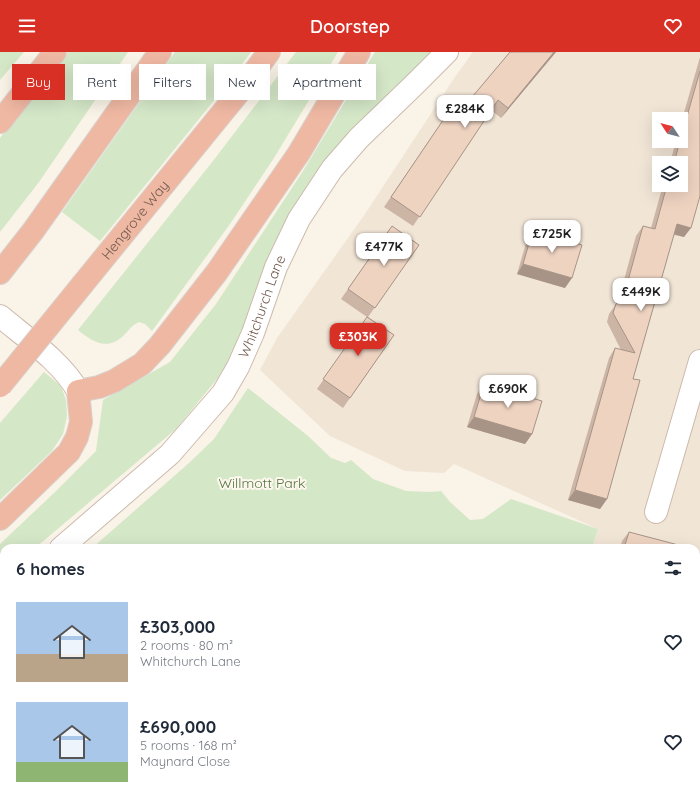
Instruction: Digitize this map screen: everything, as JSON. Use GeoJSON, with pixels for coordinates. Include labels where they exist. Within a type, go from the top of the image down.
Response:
{"type":"FeatureCollection","features":[{"type":"Feature","properties":{"kind":"highway"},"geometry":{"type":"LineString","coordinates":[[0,122],[55,52]]}},
{"type":"Feature","properties":{"kind":"highway"},"geometry":{"type":"LineString","coordinates":[[0,273],[33,231],[160,52]]}},
{"type":"Feature","properties":{"kind":"highway","name":"Hengrove Way"},"geometry":{"type":"LineString","coordinates":[[0,386],[235,98],[269,52]]}},
{"type":"Feature","properties":{"kind":"highway"},"geometry":{"type":"LineString","coordinates":[[0,519],[69,452],[81,422],[78,391],[99,387],[114,381],[142,364],[160,345],[217,272],[299,153],[359,52]]}},
{"type":"Feature","properties":{"kind":"street","name":"Whitchurch Lane"},"geometry":{"type":"LineString","coordinates":[[66,544],[170,454],[223,393],[238,367],[253,334],[276,267],[303,213],[332,169],[358,138],[447,52]]}},
{"type":"Feature","properties":{"kind":"street"},"geometry":{"type":"LineString","coordinates":[[0,316],[58,365],[72,380],[78,391]]}},
{"type":"Feature","properties":{"kind":"street"},"geometry":{"type":"LineString","coordinates":[[656,512],[700,361]]}},
{"type":"Feature","properties":{"kind":"shaded area"},"geometry":{"type":"Polygon","coordinates":[[[473,52],[700,52],[700,544],[593,544],[598,529],[454,464],[444,473],[405,471],[330,436],[260,370],[277,338],[365,214],[473,52]]]}},
{"type":"Feature","properties":{"kind":"green space"},"geometry":{"type":"Polygon","coordinates":[[[0,52],[24,52],[14,64],[12,64],[0,80],[0,52]]]}},
{"type":"Feature","properties":{"kind":"green space"},"geometry":{"type":"Polygon","coordinates":[[[68,52],[128,52],[120,64],[73,64],[73,100],[95,100],[39,182],[0,232],[0,138],[30,100],[65,100],[65,64],[59,64],[68,52]]]}},
{"type":"Feature","properties":{"kind":"green space"},"geometry":{"type":"Polygon","coordinates":[[[175,52],[251,52],[242,64],[214,64],[214,100],[100,241],[62,212],[141,100],[206,100],[206,64],[167,64],[175,52]]]}},
{"type":"Feature","properties":{"kind":"green space"},"geometry":{"type":"Polygon","coordinates":[[[296,52],[338,52],[331,64],[287,64],[296,52]]]}},
{"type":"Feature","properties":{"kind":"green space"},"geometry":{"type":"Polygon","coordinates":[[[375,52],[431,52],[332,157],[243,338],[217,379],[176,429],[40,544],[0,544],[96,451],[103,400],[170,362],[216,304],[303,171],[346,100],[376,100],[376,64],[368,64],[375,52]]]}},
{"type":"Feature","properties":{"kind":"green space"},"geometry":{"type":"Polygon","coordinates":[[[278,76],[278,100],[309,100],[274,158],[230,224],[152,331],[145,324],[139,322],[119,339],[113,343],[107,344],[95,341],[78,330],[213,161],[259,100],[270,100],[270,86],[278,76]]]}},
{"type":"Feature","properties":{"kind":"green space"},"geometry":{"type":"Polygon","coordinates":[[[44,372],[61,386],[66,400],[67,416],[63,434],[52,451],[0,500],[0,423],[44,372]]]}},
{"type":"Feature","properties":{"kind":"green space","name":"Willmott Park"},"geometry":{"type":"Polygon","coordinates":[[[248,388],[308,436],[331,458],[345,463],[351,460],[373,479],[406,491],[441,491],[450,502],[470,520],[483,519],[511,499],[598,529],[593,544],[97,544],[189,463],[214,439],[248,388]]]}},
{"type":"Feature","properties":{"kind":"building"},"geometry":{"type":"Polygon","coordinates":[[[510,52],[554,52],[508,108],[498,100],[420,217],[391,197],[454,104],[462,109],[510,52]]]}},
{"type":"Feature","properties":{"kind":"building"},"geometry":{"type":"Polygon","coordinates":[[[700,71],[700,196],[691,228],[677,224],[633,379],[640,380],[607,499],[575,490],[615,348],[635,353],[613,313],[616,304],[623,299],[643,226],[655,229],[665,192],[688,192],[688,156],[676,156],[678,148],[688,148],[688,113],[700,71]]]}},
{"type":"Feature","properties":{"kind":"building"},"geometry":{"type":"Polygon","coordinates":[[[392,226],[419,245],[375,308],[348,289],[392,226]]]}},
{"type":"Feature","properties":{"kind":"building"},"geometry":{"type":"Polygon","coordinates":[[[533,230],[582,245],[572,278],[523,264],[533,230]]]}},
{"type":"Feature","properties":{"kind":"building"},"geometry":{"type":"Polygon","coordinates":[[[367,317],[394,335],[350,398],[323,379],[367,317]]]}},
{"type":"Feature","properties":{"kind":"building"},"geometry":{"type":"Polygon","coordinates":[[[484,384],[542,401],[532,434],[474,417],[484,384]]]}},
{"type":"Feature","properties":{"kind":"building"},"geometry":{"type":"Polygon","coordinates":[[[629,532],[675,544],[625,544],[629,532]]]}}]}
